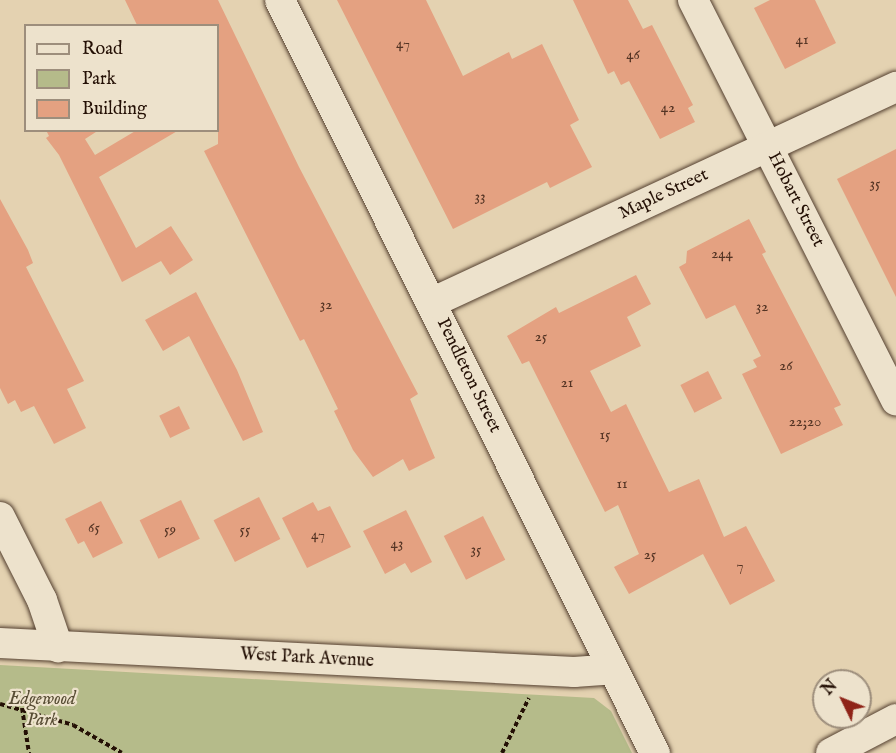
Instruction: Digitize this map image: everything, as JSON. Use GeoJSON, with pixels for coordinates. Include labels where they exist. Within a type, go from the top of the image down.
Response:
{"type":"FeatureCollection","features":[{"type":"Feature","properties":{"kind":"street","name":"Pendleton Street"},"geometry":{"type":"LineString","coordinates":[[280,0],[655,753]]}},
{"type":"Feature","properties":{"kind":"street","name":"Hobart Street"},"geometry":{"type":"LineString","coordinates":[[693,0],[896,400]]}},
{"type":"Feature","properties":{"kind":"street","name":"Maple Street"},"geometry":{"type":"LineString","coordinates":[[431,303],[896,87]]}},
{"type":"Feature","properties":{"kind":"street"},"geometry":{"type":"LineString","coordinates":[[0,517],[42,600],[58,647]]}},
{"type":"Feature","properties":{"kind":"street","name":"West Park Avenue"},"geometry":{"type":"LineString","coordinates":[[0,643],[574,672],[613,669]]}},
{"type":"Feature","properties":{"kind":"street"},"geometry":{"type":"LineString","coordinates":[[831,753],[896,719]]}},
{"type":"Feature","properties":{"kind":"path"},"geometry":{"type":"LineString","coordinates":[[502,753],[529,698]]}},
{"type":"Feature","properties":{"kind":"path"},"geometry":{"type":"LineString","coordinates":[[0,704],[22,708],[73,725],[122,753]]}},
{"type":"Feature","properties":{"kind":"path"},"geometry":{"type":"LineString","coordinates":[[22,708],[29,753]]}},
{"type":"Feature","properties":{"kind":"green space","name":"Edgewood Park"},"geometry":{"type":"Polygon","coordinates":[[[0,665],[594,698],[611,711],[632,753],[0,753],[0,665]]]}},
{"type":"Feature","properties":{"kind":"building"},"geometry":{"type":"Polygon","coordinates":[[[125,0],[218,0],[299,167],[418,394],[410,399],[435,458],[409,471],[403,459],[373,477],[353,450],[334,411],[338,409],[304,339],[300,341],[204,151],[218,144],[219,24],[137,24],[125,0]]]}},
{"type":"Feature","properties":{"kind":"building"},"geometry":{"type":"Polygon","coordinates":[[[337,0],[426,0],[463,76],[509,52],[512,59],[542,44],[579,120],[570,125],[592,167],[550,188],[547,182],[453,229],[337,0]]]}},
{"type":"Feature","properties":{"kind":"building"},"geometry":{"type":"Polygon","coordinates":[[[573,0],[628,0],[643,29],[652,25],[693,105],[688,108],[695,122],[660,139],[629,81],[621,85],[614,71],[608,74],[573,0]]]}},
{"type":"Feature","properties":{"kind":"building"},"geometry":{"type":"Polygon","coordinates":[[[770,0],[815,0],[836,43],[785,69],[754,8],[770,0]]]}},
{"type":"Feature","properties":{"kind":"building"},"geometry":{"type":"Polygon","coordinates":[[[47,132],[96,132],[85,139],[95,155],[134,132],[176,132],[99,177],[136,248],[171,226],[193,260],[170,275],[161,261],[122,282],[59,155],[46,138],[49,136],[47,132]]]}},
{"type":"Feature","properties":{"kind":"building"},"geometry":{"type":"Polygon","coordinates":[[[896,149],[896,297],[837,179],[896,149]]]}},
{"type":"Feature","properties":{"kind":"building"},"geometry":{"type":"Polygon","coordinates":[[[0,199],[33,263],[26,267],[84,381],[67,389],[86,428],[54,444],[34,406],[21,412],[15,400],[8,404],[0,388],[0,199]]]}},
{"type":"Feature","properties":{"kind":"building"},"geometry":{"type":"Polygon","coordinates":[[[749,219],[766,252],[762,254],[841,405],[834,408],[843,425],[781,454],[742,374],[757,367],[753,360],[761,356],[735,305],[706,319],[679,267],[686,263],[687,251],[749,219]]]}},
{"type":"Feature","properties":{"kind":"building"},"geometry":{"type":"Polygon","coordinates":[[[636,275],[651,304],[627,317],[641,346],[590,371],[611,412],[626,404],[669,492],[699,479],[724,537],[746,526],[775,581],[730,605],[703,554],[629,594],[614,567],[639,554],[618,505],[605,512],[529,361],[522,364],[507,336],[556,307],[559,313],[636,275]]]}},
{"type":"Feature","properties":{"kind":"building"},"geometry":{"type":"Polygon","coordinates":[[[196,292],[237,370],[263,432],[243,441],[189,336],[163,351],[145,320],[196,292]]]}},
{"type":"Feature","properties":{"kind":"building"},"geometry":{"type":"Polygon","coordinates":[[[708,371],[722,399],[694,413],[680,385],[708,371]]]}},
{"type":"Feature","properties":{"kind":"building"},"geometry":{"type":"Polygon","coordinates":[[[179,406],[190,428],[170,438],[159,416],[179,406]]]}},
{"type":"Feature","properties":{"kind":"building"},"geometry":{"type":"Polygon","coordinates":[[[259,497],[280,539],[235,562],[214,520],[259,497]]]}},
{"type":"Feature","properties":{"kind":"building"},"geometry":{"type":"Polygon","coordinates":[[[181,500],[200,539],[159,559],[140,520],[181,500]]]}},
{"type":"Feature","properties":{"kind":"building"},"geometry":{"type":"Polygon","coordinates":[[[101,501],[123,543],[93,558],[84,541],[78,544],[65,519],[101,501]]]}},
{"type":"Feature","properties":{"kind":"building"},"geometry":{"type":"Polygon","coordinates":[[[313,502],[318,511],[330,506],[351,547],[307,568],[282,518],[313,502]]]}},
{"type":"Feature","properties":{"kind":"building"},"geometry":{"type":"Polygon","coordinates":[[[406,510],[432,562],[411,573],[405,563],[385,574],[363,531],[406,510]]]}},
{"type":"Feature","properties":{"kind":"building"},"geometry":{"type":"Polygon","coordinates":[[[483,516],[505,560],[466,580],[444,536],[483,516]]]}}]}
